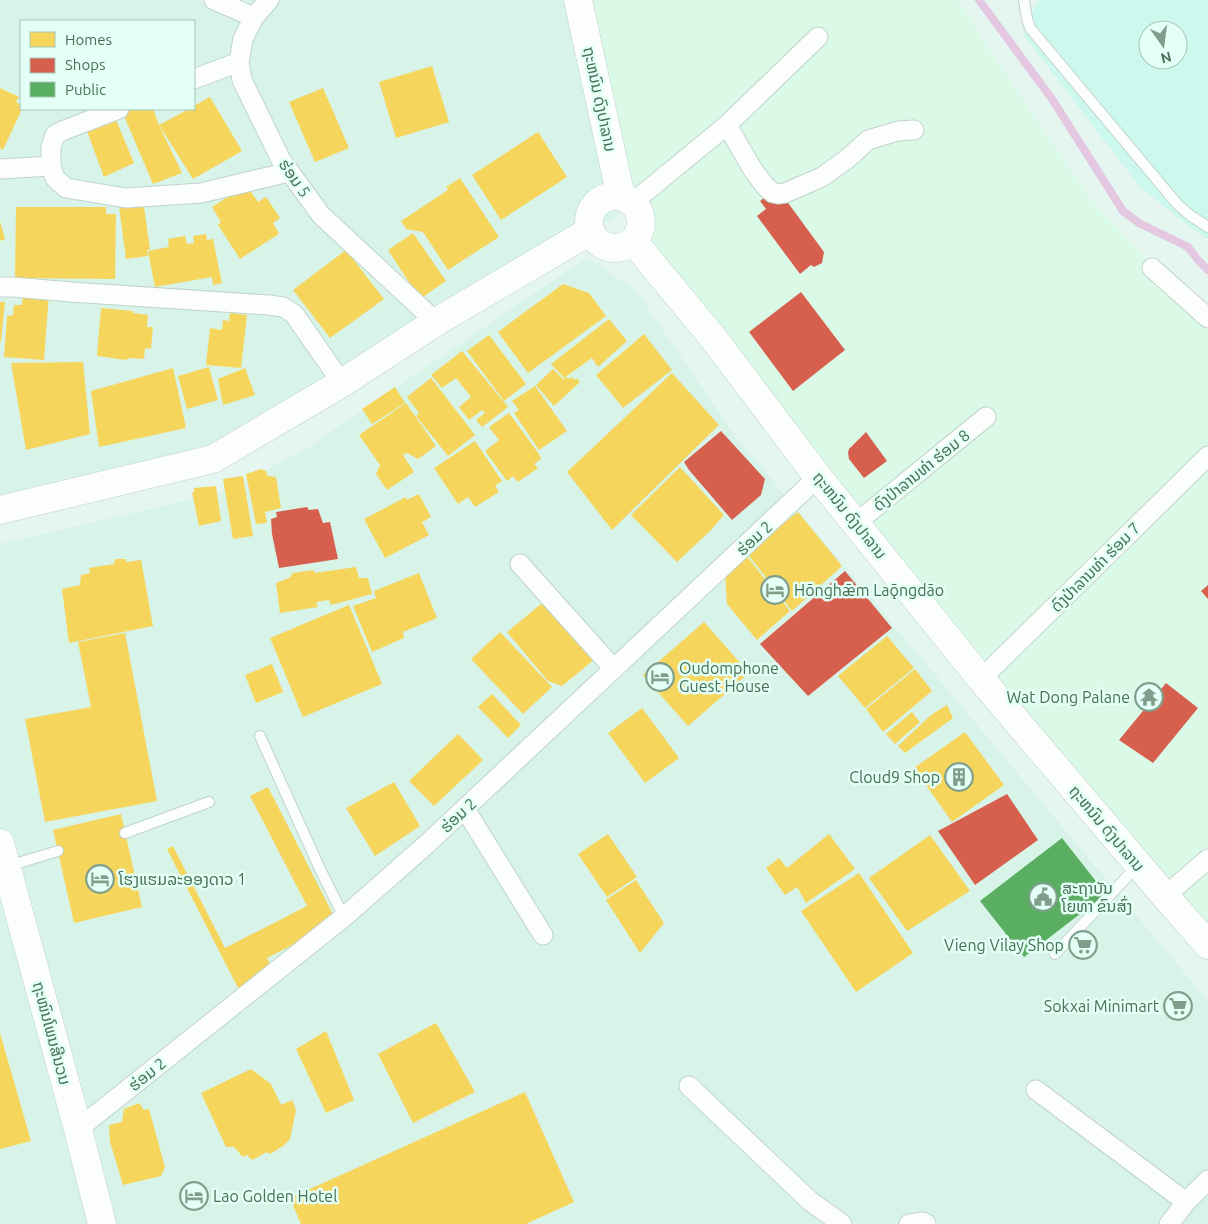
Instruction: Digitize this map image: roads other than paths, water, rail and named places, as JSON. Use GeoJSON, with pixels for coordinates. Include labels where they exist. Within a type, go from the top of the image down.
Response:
{"type":"FeatureCollection","features":[{"type":"Feature","properties":{"kind":"street"},"geometry":{"type":"LineString","coordinates":[[214,0],[254,17]]}},
{"type":"Feature","properties":{"kind":"street","name":"ຮ່ອມ 5"},"geometry":{"type":"LineString","coordinates":[[269,0],[254,17],[243,39],[239,62],[242,80],[282,160],[321,215],[436,322]]}},
{"type":"Feature","properties":{"kind":"street","name":"ຖະຫນົນ ດົງປາລານ"},"geometry":{"type":"LineString","coordinates":[[578,0],[627,200]]}},
{"type":"Feature","properties":{"kind":"street"},"geometry":{"type":"LineString","coordinates":[[627,200],[727,125],[818,36]]}},
{"type":"Feature","properties":{"kind":"street"},"geometry":{"type":"LineString","coordinates":[[195,80],[239,62]]}},
{"type":"Feature","properties":{"kind":"street"},"geometry":{"type":"LineString","coordinates":[[116,110],[55,135],[51,147],[51,166],[55,178],[66,188],[126,198],[200,193],[289,172]]}},
{"type":"Feature","properties":{"kind":"street"},"geometry":{"type":"LineString","coordinates":[[727,125],[753,170],[765,186],[773,193],[778,194],[785,193],[822,176],[847,159],[868,140],[898,131],[914,130]]}},
{"type":"Feature","properties":{"kind":"street"},"geometry":{"type":"LineString","coordinates":[[0,169],[51,166]]}},
{"type":"Feature","properties":{"kind":"street"},"geometry":{"type":"LineString","coordinates":[[613,197],[627,200],[637,209],[640,216],[640,229],[637,236],[619,248],[605,247],[598,243],[590,231],[588,223],[590,215],[598,202],[605,198],[613,197]]}},
{"type":"Feature","properties":{"kind":"street"},"geometry":{"type":"LineString","coordinates":[[0,510],[213,459],[342,383],[436,322],[590,231]]}},
{"type":"Feature","properties":{"kind":"street","name":"ຖະຫນົນ ດົງປາລານ"},"geometry":{"type":"LineString","coordinates":[[632,241],[714,339],[818,477],[982,679],[1138,865],[1208,945]]}},
{"type":"Feature","properties":{"kind":"street"},"geometry":{"type":"LineString","coordinates":[[1152,268],[1208,318]]}},
{"type":"Feature","properties":{"kind":"street"},"geometry":{"type":"LineString","coordinates":[[0,287],[283,307],[294,314],[342,383]]}},
{"type":"Feature","properties":{"kind":"street","name":"ດົງປ່າລານທ່າ ຮ່ອມ 8"},"geometry":{"type":"LineString","coordinates":[[856,523],[986,417]]}},
{"type":"Feature","properties":{"kind":"street","name":"ດົງປ່າລານທ່າ ຮ່ອມ 7"},"geometry":{"type":"LineString","coordinates":[[982,679],[1208,456]]}},
{"type":"Feature","properties":{"kind":"street","name":"ຮ່ອມ 2"},"geometry":{"type":"LineString","coordinates":[[78,1129],[344,917],[428,843],[818,477]]}},
{"type":"Feature","properties":{"kind":"street"},"geometry":{"type":"LineString","coordinates":[[520,564],[614,669]]}},
{"type":"Feature","properties":{"kind":"street"},"geometry":{"type":"LineString","coordinates":[[465,809],[543,935]]}},
{"type":"Feature","properties":{"kind":"street","name":"ຖະໜົນໂພນສີນວນ"},"geometry":{"type":"LineString","coordinates":[[2,852],[102,1224]]}},
{"type":"Feature","properties":{"kind":"street"},"geometry":{"type":"LineString","coordinates":[[1165,896],[1208,859]]}},
{"type":"Feature","properties":{"kind":"street"},"geometry":{"type":"LineString","coordinates":[[689,1086],[810,1201],[842,1224]]}},
{"type":"Feature","properties":{"kind":"street"},"geometry":{"type":"LineString","coordinates":[[1036,1090],[1186,1202]]}},
{"type":"Feature","properties":{"kind":"street"},"geometry":{"type":"LineString","coordinates":[[1169,1224],[1186,1202],[1208,1180]]}},
{"type":"Feature","properties":{"kind":"street"},"geometry":{"type":"LineString","coordinates":[[909,1224],[922,1222],[926,1224]]}},
{"type":"Feature","properties":{"kind":"lane"},"geometry":{"type":"LineString","coordinates":[[1024,0],[1030,28],[1178,205],[1208,227]]}},
{"type":"Feature","properties":{"kind":"lane"},"geometry":{"type":"LineString","coordinates":[[260,736],[319,867],[344,917]]}},
{"type":"Feature","properties":{"kind":"lane"},"geometry":{"type":"LineString","coordinates":[[125,833],[209,802]]}},
{"type":"Feature","properties":{"kind":"lane"},"geometry":{"type":"LineString","coordinates":[[2,852],[58,851]]}},
{"type":"Feature","properties":{"kind":"lane"},"geometry":{"type":"LineString","coordinates":[[1055,954],[1138,865]]}},
{"type":"Feature","properties":{"kind":"waterway"},"geometry":{"type":"LineString","coordinates":[[979,0],[1052,99],[1123,211],[1139,223],[1188,247],[1208,270]]}},
{"type":"Feature","properties":{"kind":"place","name":"Hōnghǣm Laǭngdāo"},"geometry":{"type":"Point","coordinates":[775,590]}},
{"type":"Feature","properties":{"kind":"place","name":"Oudomphone Guest House"},"geometry":{"type":"Point","coordinates":[660,677]}},
{"type":"Feature","properties":{"kind":"place","name":"Wat Dong Palane"},"geometry":{"type":"Point","coordinates":[1149,697]}},
{"type":"Feature","properties":{"kind":"place","name":"Cloud9 Shop"},"geometry":{"type":"Point","coordinates":[959,777]}},
{"type":"Feature","properties":{"kind":"place","name":"ໂຮງແຮມລະອອງດາວ 1"},"geometry":{"type":"Point","coordinates":[100,879]}},
{"type":"Feature","properties":{"kind":"place","name":"ສະຖາບັນ ໂຍທາ ຂົນສົ່ງ"},"geometry":{"type":"Point","coordinates":[1043,897]}},
{"type":"Feature","properties":{"kind":"place","name":"Vieng Vilay Shop"},"geometry":{"type":"Point","coordinates":[1083,945]}},
{"type":"Feature","properties":{"kind":"place","name":"Sokxai Minimart"},"geometry":{"type":"Point","coordinates":[1178,1006]}},
{"type":"Feature","properties":{"kind":"place","name":"Lao Golden Hotel"},"geometry":{"type":"Point","coordinates":[194,1196]}}]}
